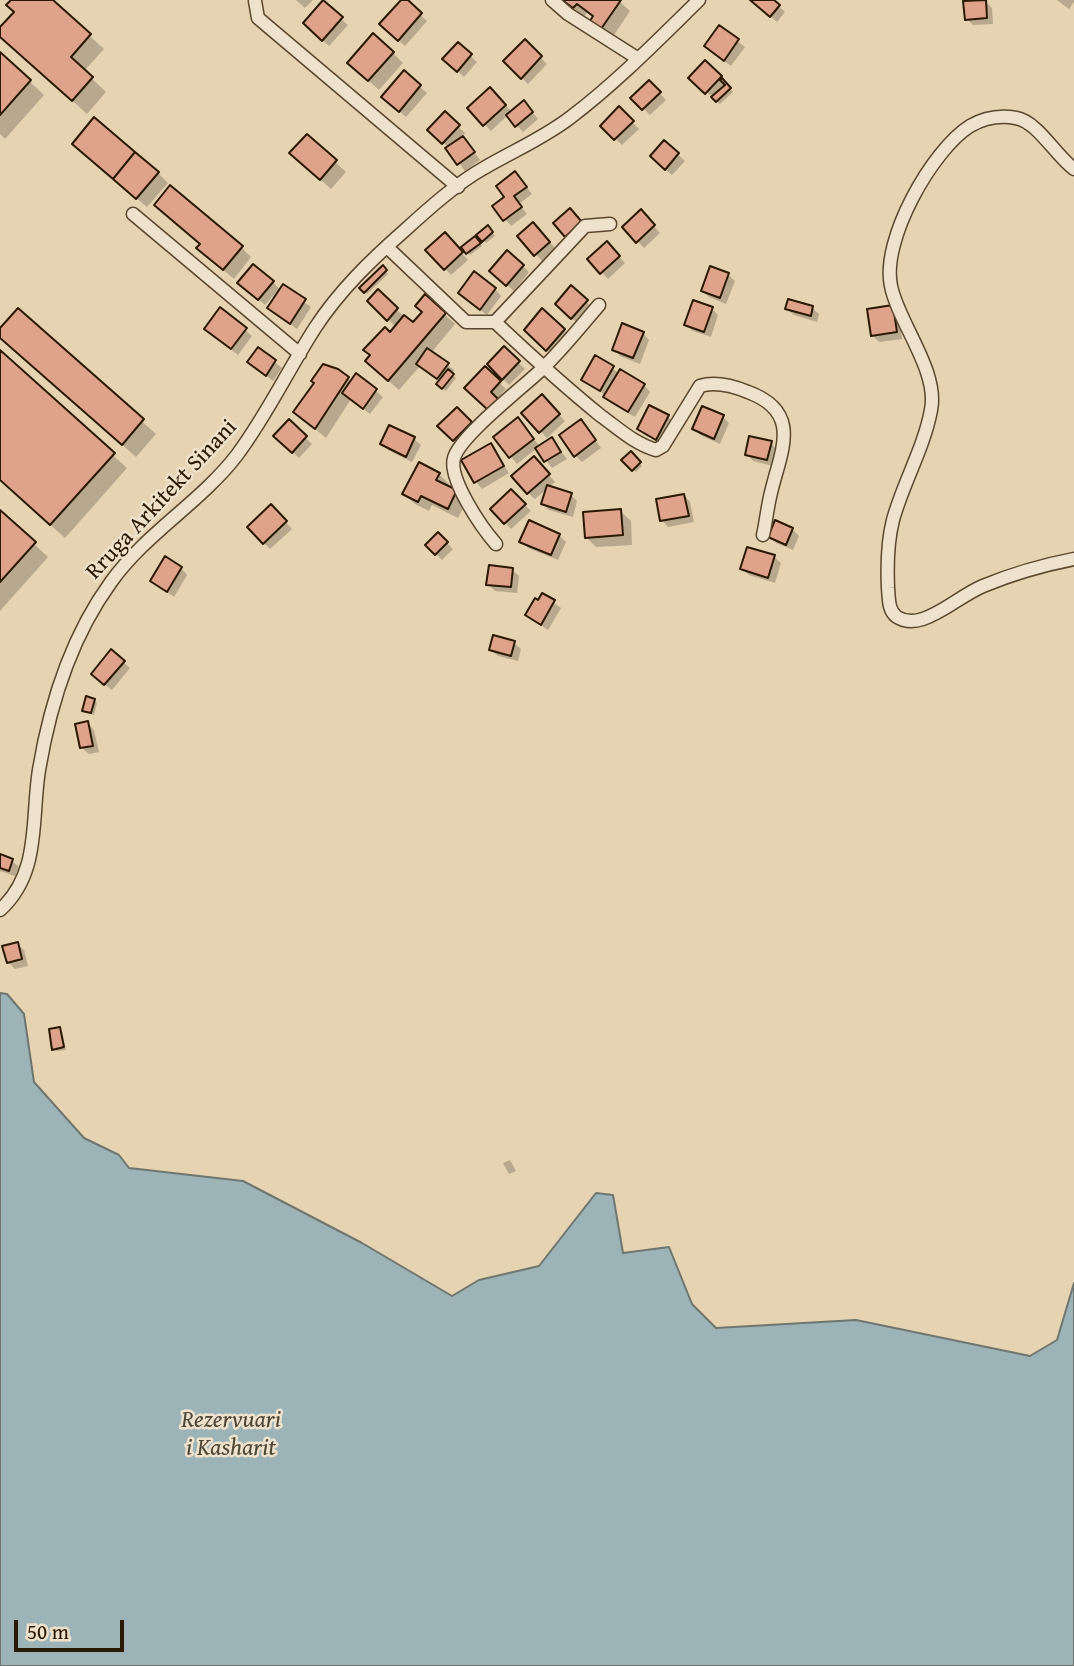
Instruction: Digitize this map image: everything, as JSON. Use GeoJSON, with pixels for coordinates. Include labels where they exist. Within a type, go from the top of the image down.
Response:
{"type":"FeatureCollection","features":[{"type":"Feature","properties":{"kind":"street"},"geometry":{"type":"LineString","coordinates":[[552,0],[568,14],[637,58]]}},
{"type":"Feature","properties":{"kind":"street","name":"Rruga Arkitekt Sinani"},"geometry":{"type":"LineString","coordinates":[[0,910],[12,899],[33,850],[39,772],[54,703],[75,642],[91,611],[113,579],[141,548],[235,458],[338,296],[387,247],[481,169],[525,148],[571,117],[699,0]]}},
{"type":"Feature","properties":{"kind":"street"},"geometry":{"type":"LineString","coordinates":[[255,1],[258,18],[458,187]]}},
{"type":"Feature","properties":{"kind":"street"},"geometry":{"type":"LineString","coordinates":[[1074,169],[1027,121],[1014,117],[983,119],[968,127],[943,151],[922,182],[895,239],[891,256],[891,286],[921,357],[929,381],[932,407],[893,520],[887,562],[891,609],[900,619],[909,622],[924,618],[981,587],[1015,574],[1074,559]]}},
{"type":"Feature","properties":{"kind":"street"},"geometry":{"type":"LineString","coordinates":[[133,214],[300,354]]}},
{"type":"Feature","properties":{"kind":"street"},"geometry":{"type":"LineString","coordinates":[[387,247],[466,322],[495,321],[585,226],[610,224]]}},
{"type":"Feature","properties":{"kind":"street"},"geometry":{"type":"LineString","coordinates":[[496,544],[484,531],[464,495],[453,469],[454,458],[468,437],[543,368],[599,305]]}},
{"type":"Feature","properties":{"kind":"street"},"geometry":{"type":"LineString","coordinates":[[495,321],[556,381],[625,434],[656,450],[669,437],[701,386],[716,383],[735,387],[769,402],[781,421],[784,439],[763,535]]}},
{"type":"Feature","properties":{"kind":"water","name":"Rezervuari i Kasharit"},"geometry":{"type":"Polygon","coordinates":[[[0,993],[7,994],[24,1014],[34,1082],[84,1138],[119,1155],[129,1168],[243,1181],[362,1243],[452,1296],[479,1280],[539,1266],[596,1193],[613,1195],[623,1253],[669,1247],[692,1304],[716,1328],[856,1320],[1030,1356],[1057,1340],[1074,1283],[1074,1666],[0,1666],[0,993]]]}},
{"type":"Feature","properties":{"kind":"building"},"geometry":{"type":"Polygon","coordinates":[[[11,0],[53,0],[91,34],[71,57],[93,77],[72,101],[0,37],[0,27],[14,12],[6,5],[11,0]]]}},
{"type":"Feature","properties":{"kind":"building"},"geometry":{"type":"Polygon","coordinates":[[[323,0],[343,17],[322,41],[303,23],[323,0]]]}},
{"type":"Feature","properties":{"kind":"building"},"geometry":{"type":"Polygon","coordinates":[[[401,0],[408,0],[422,13],[398,41],[379,24],[401,0]]]}},
{"type":"Feature","properties":{"kind":"building"},"geometry":{"type":"Polygon","coordinates":[[[562,0],[621,0],[601,29],[590,21],[593,16],[577,4],[573,8],[562,0]]]}},
{"type":"Feature","properties":{"kind":"building"},"geometry":{"type":"Polygon","coordinates":[[[750,0],[774,0],[780,5],[770,17],[750,0]]]}},
{"type":"Feature","properties":{"kind":"building"},"geometry":{"type":"Polygon","coordinates":[[[986,0],[987,18],[965,20],[963,1],[986,0]]]}},
{"type":"Feature","properties":{"kind":"building"},"geometry":{"type":"Polygon","coordinates":[[[719,25],[739,39],[724,61],[704,46],[719,25]]]}},
{"type":"Feature","properties":{"kind":"building"},"geometry":{"type":"Polygon","coordinates":[[[373,33],[394,52],[368,81],[347,63],[373,33]]]}},
{"type":"Feature","properties":{"kind":"building"},"geometry":{"type":"Polygon","coordinates":[[[525,39],[542,56],[521,79],[503,61],[525,39]]]}},
{"type":"Feature","properties":{"kind":"building"},"geometry":{"type":"Polygon","coordinates":[[[458,42],[472,54],[457,72],[442,59],[458,42]]]}},
{"type":"Feature","properties":{"kind":"building"},"geometry":{"type":"Polygon","coordinates":[[[0,52],[31,80],[0,115],[0,52]]]}},
{"type":"Feature","properties":{"kind":"building"},"geometry":{"type":"Polygon","coordinates":[[[705,60],[722,76],[705,94],[688,78],[705,60]]]}},
{"type":"Feature","properties":{"kind":"building"},"geometry":{"type":"Polygon","coordinates":[[[404,70],[421,85],[399,112],[381,97],[404,70]]]}},
{"type":"Feature","properties":{"kind":"building"},"geometry":{"type":"Polygon","coordinates":[[[722,78],[731,88],[716,102],[711,97],[725,85],[720,80],[722,78]]]}},
{"type":"Feature","properties":{"kind":"building"},"geometry":{"type":"Polygon","coordinates":[[[649,80],[661,92],[642,110],[630,98],[649,80]]]}},
{"type":"Feature","properties":{"kind":"building"},"geometry":{"type":"Polygon","coordinates":[[[490,87],[506,105],[483,126],[467,108],[490,87]]]}},
{"type":"Feature","properties":{"kind":"building"},"geometry":{"type":"Polygon","coordinates":[[[524,100],[533,112],[515,127],[506,115],[524,100]]]}},
{"type":"Feature","properties":{"kind":"building"},"geometry":{"type":"Polygon","coordinates":[[[619,106],[634,121],[614,140],[600,126],[619,106]]]}},
{"type":"Feature","properties":{"kind":"building"},"geometry":{"type":"Polygon","coordinates":[[[445,111],[460,125],[442,144],[427,130],[445,111]]]}},
{"type":"Feature","properties":{"kind":"building"},"geometry":{"type":"Polygon","coordinates":[[[94,117],[135,152],[113,179],[72,144],[94,117]]]}},
{"type":"Feature","properties":{"kind":"building"},"geometry":{"type":"Polygon","coordinates":[[[307,134],[337,160],[320,180],[289,153],[307,134]]]}},
{"type":"Feature","properties":{"kind":"building"},"geometry":{"type":"Polygon","coordinates":[[[463,136],[475,152],[457,165],[445,148],[463,136]]]}},
{"type":"Feature","properties":{"kind":"building"},"geometry":{"type":"Polygon","coordinates":[[[664,140],[679,153],[665,170],[650,156],[664,140]]]}},
{"type":"Feature","properties":{"kind":"building"},"geometry":{"type":"Polygon","coordinates":[[[135,152],[159,172],[136,199],[113,179],[135,152]]]}},
{"type":"Feature","properties":{"kind":"building"},"geometry":{"type":"Polygon","coordinates":[[[515,171],[527,187],[514,196],[522,207],[503,221],[492,206],[504,197],[496,186],[515,171]]]}},
{"type":"Feature","properties":{"kind":"building"},"geometry":{"type":"Polygon","coordinates":[[[170,185],[243,246],[223,270],[196,248],[200,244],[154,205],[170,185]]]}},
{"type":"Feature","properties":{"kind":"building"},"geometry":{"type":"Polygon","coordinates":[[[570,208],[582,222],[565,237],[553,223],[570,208]]]}},
{"type":"Feature","properties":{"kind":"building"},"geometry":{"type":"Polygon","coordinates":[[[641,209],[655,225],[636,243],[622,227],[641,209]]]}},
{"type":"Feature","properties":{"kind":"building"},"geometry":{"type":"Polygon","coordinates":[[[533,222],[550,242],[534,256],[517,236],[533,222]]]}},
{"type":"Feature","properties":{"kind":"building"},"geometry":{"type":"Polygon","coordinates":[[[488,225],[493,232],[482,242],[476,235],[488,225]]]}},
{"type":"Feature","properties":{"kind":"building"},"geometry":{"type":"Polygon","coordinates":[[[445,232],[463,252],[444,270],[425,250],[445,232]]]}},
{"type":"Feature","properties":{"kind":"building"},"geometry":{"type":"Polygon","coordinates":[[[475,236],[481,243],[466,254],[461,247],[475,236]]]}},
{"type":"Feature","properties":{"kind":"building"},"geometry":{"type":"Polygon","coordinates":[[[607,241],[620,256],[600,274],[587,259],[607,241]]]}},
{"type":"Feature","properties":{"kind":"building"},"geometry":{"type":"Polygon","coordinates":[[[507,250],[524,265],[506,286],[489,271],[507,250]]]}},
{"type":"Feature","properties":{"kind":"building"},"geometry":{"type":"Polygon","coordinates":[[[253,264],[274,281],[258,300],[237,283],[253,264]]]}},
{"type":"Feature","properties":{"kind":"building"},"geometry":{"type":"Polygon","coordinates":[[[383,265],[387,270],[364,293],[359,288],[383,265]]]}},
{"type":"Feature","properties":{"kind":"building"},"geometry":{"type":"Polygon","coordinates":[[[710,266],[729,273],[720,298],[701,291],[710,266]]]}},
{"type":"Feature","properties":{"kind":"building"},"geometry":{"type":"Polygon","coordinates":[[[474,271],[496,288],[480,310],[458,293],[474,271]]]}},
{"type":"Feature","properties":{"kind":"building"},"geometry":{"type":"Polygon","coordinates":[[[283,284],[306,299],[290,324],[267,308],[283,284]]]}},
{"type":"Feature","properties":{"kind":"building"},"geometry":{"type":"Polygon","coordinates":[[[571,285],[588,300],[571,319],[555,304],[571,285]]]}},
{"type":"Feature","properties":{"kind":"building"},"geometry":{"type":"Polygon","coordinates":[[[378,289],[398,308],[387,321],[367,301],[378,289]]]}},
{"type":"Feature","properties":{"kind":"building"},"geometry":{"type":"Polygon","coordinates":[[[425,294],[446,313],[388,381],[365,361],[370,355],[363,350],[385,327],[390,332],[404,315],[413,322],[422,312],[415,306],[425,294]]]}},
{"type":"Feature","properties":{"kind":"building"},"geometry":{"type":"Polygon","coordinates":[[[788,299],[813,306],[811,316],[785,309],[788,299]]]}},
{"type":"Feature","properties":{"kind":"building"},"geometry":{"type":"Polygon","coordinates":[[[693,300],[713,307],[704,332],[684,325],[693,300]]]}},
{"type":"Feature","properties":{"kind":"building"},"geometry":{"type":"Polygon","coordinates":[[[893,305],[897,332],[871,336],[867,309],[893,305]]]}},
{"type":"Feature","properties":{"kind":"building"},"geometry":{"type":"Polygon","coordinates":[[[220,307],[247,328],[231,349],[204,329],[220,307]]]}},
{"type":"Feature","properties":{"kind":"building"},"geometry":{"type":"Polygon","coordinates":[[[18,308],[144,419],[122,445],[0,338],[0,328],[18,308]]]}},
{"type":"Feature","properties":{"kind":"building"},"geometry":{"type":"Polygon","coordinates":[[[542,308],[565,329],[546,351],[524,330],[542,308]]]}},
{"type":"Feature","properties":{"kind":"building"},"geometry":{"type":"Polygon","coordinates":[[[622,323],[644,332],[633,358],[612,350],[622,323]]]}},
{"type":"Feature","properties":{"kind":"building"},"geometry":{"type":"Polygon","coordinates":[[[504,346],[520,361],[502,380],[487,364],[504,346]]]}},
{"type":"Feature","properties":{"kind":"building"},"geometry":{"type":"Polygon","coordinates":[[[258,347],[276,360],[266,376],[247,362],[258,347]]]}},
{"type":"Feature","properties":{"kind":"building"},"geometry":{"type":"Polygon","coordinates":[[[427,348],[449,363],[437,379],[416,364],[427,348]]]}},
{"type":"Feature","properties":{"kind":"building"},"geometry":{"type":"Polygon","coordinates":[[[0,350],[115,453],[50,525],[0,480],[0,350]]]}},
{"type":"Feature","properties":{"kind":"building"},"geometry":{"type":"Polygon","coordinates":[[[595,355],[614,366],[600,391],[581,380],[595,355]]]}},
{"type":"Feature","properties":{"kind":"building"},"geometry":{"type":"Polygon","coordinates":[[[323,364],[338,369],[349,377],[315,429],[293,412],[314,383],[311,381],[323,364]]]}},
{"type":"Feature","properties":{"kind":"building"},"geometry":{"type":"Polygon","coordinates":[[[485,366],[501,381],[491,392],[498,399],[488,410],[464,388],[485,366]]]}},
{"type":"Feature","properties":{"kind":"building"},"geometry":{"type":"Polygon","coordinates":[[[448,369],[454,374],[442,389],[436,384],[448,369]]]}},
{"type":"Feature","properties":{"kind":"building"},"geometry":{"type":"Polygon","coordinates":[[[620,369],[645,384],[628,412],[603,397],[620,369]]]}},
{"type":"Feature","properties":{"kind":"building"},"geometry":{"type":"Polygon","coordinates":[[[356,373],[377,389],[363,409],[342,393],[356,373]]]}},
{"type":"Feature","properties":{"kind":"building"},"geometry":{"type":"Polygon","coordinates":[[[542,394],[560,414],[539,433],[521,413],[542,394]]]}},
{"type":"Feature","properties":{"kind":"building"},"geometry":{"type":"Polygon","coordinates":[[[649,405],[669,415],[656,440],[637,429],[649,405]]]}},
{"type":"Feature","properties":{"kind":"building"},"geometry":{"type":"Polygon","coordinates":[[[702,406],[724,415],[714,439],[692,429],[702,406]]]}},
{"type":"Feature","properties":{"kind":"building"},"geometry":{"type":"Polygon","coordinates":[[[457,407],[472,422],[453,441],[437,426],[457,407]]]}},
{"type":"Feature","properties":{"kind":"building"},"geometry":{"type":"Polygon","coordinates":[[[518,417],[534,439],[509,458],[493,437],[518,417]]]}},
{"type":"Feature","properties":{"kind":"building"},"geometry":{"type":"Polygon","coordinates":[[[289,419],[307,436],[292,453],[273,436],[289,419]]]}},
{"type":"Feature","properties":{"kind":"building"},"geometry":{"type":"Polygon","coordinates":[[[581,419],[596,440],[574,457],[559,435],[581,419]]]}},
{"type":"Feature","properties":{"kind":"building"},"geometry":{"type":"Polygon","coordinates":[[[389,425],[415,437],[406,457],[380,444],[389,425]]]}},
{"type":"Feature","properties":{"kind":"building"},"geometry":{"type":"Polygon","coordinates":[[[749,436],[772,441],[767,460],[745,455],[749,436]]]}},
{"type":"Feature","properties":{"kind":"building"},"geometry":{"type":"Polygon","coordinates":[[[552,437],[561,452],[544,462],[535,448],[552,437]]]}},
{"type":"Feature","properties":{"kind":"building"},"geometry":{"type":"Polygon","coordinates":[[[491,443],[504,466],[474,483],[461,460],[491,443]]]}},
{"type":"Feature","properties":{"kind":"building"},"geometry":{"type":"Polygon","coordinates":[[[631,451],[641,462],[632,471],[621,460],[631,451]]]}},
{"type":"Feature","properties":{"kind":"building"},"geometry":{"type":"Polygon","coordinates":[[[534,456],[550,474],[527,494],[511,476],[534,456]]]}},
{"type":"Feature","properties":{"kind":"building"},"geometry":{"type":"Polygon","coordinates":[[[419,462],[440,473],[436,480],[457,490],[448,509],[421,496],[418,502],[402,494],[419,462]]]}},
{"type":"Feature","properties":{"kind":"building"},"geometry":{"type":"Polygon","coordinates":[[[547,485],[572,493],[566,512],[541,504],[547,485]]]}},
{"type":"Feature","properties":{"kind":"building"},"geometry":{"type":"Polygon","coordinates":[[[511,489],[526,504],[504,524],[490,509],[511,489]]]}},
{"type":"Feature","properties":{"kind":"building"},"geometry":{"type":"Polygon","coordinates":[[[684,494],[689,516],[660,521],[656,499],[684,494]]]}},
{"type":"Feature","properties":{"kind":"building"},"geometry":{"type":"Polygon","coordinates":[[[271,504],[287,521],[263,544],[247,527],[271,504]]]}},
{"type":"Feature","properties":{"kind":"building"},"geometry":{"type":"Polygon","coordinates":[[[621,509],[623,535],[585,538],[583,512],[621,509]]]}},
{"type":"Feature","properties":{"kind":"building"},"geometry":{"type":"Polygon","coordinates":[[[0,510],[36,542],[0,582],[0,510]]]}},
{"type":"Feature","properties":{"kind":"building"},"geometry":{"type":"Polygon","coordinates":[[[529,520],[560,534],[551,555],[519,542],[529,520]]]}},
{"type":"Feature","properties":{"kind":"building"},"geometry":{"type":"Polygon","coordinates":[[[775,520],[793,528],[786,545],[768,537],[775,520]]]}},
{"type":"Feature","properties":{"kind":"building"},"geometry":{"type":"Polygon","coordinates":[[[438,532],[448,542],[435,555],[425,545],[438,532]]]}},
{"type":"Feature","properties":{"kind":"building"},"geometry":{"type":"Polygon","coordinates":[[[747,547],[775,555],[768,578],[740,569],[747,547]]]}},
{"type":"Feature","properties":{"kind":"building"},"geometry":{"type":"Polygon","coordinates":[[[165,556],[182,567],[167,592],[150,581],[165,556]]]}},
{"type":"Feature","properties":{"kind":"building"},"geometry":{"type":"Polygon","coordinates":[[[489,565],[513,568],[511,587],[486,585],[489,565]]]}},
{"type":"Feature","properties":{"kind":"building"},"geometry":{"type":"Polygon","coordinates":[[[542,593],[555,600],[541,625],[525,615],[535,598],[538,600],[542,593]]]}},
{"type":"Feature","properties":{"kind":"building"},"geometry":{"type":"Polygon","coordinates":[[[493,635],[515,641],[511,656],[489,650],[493,635]]]}},
{"type":"Feature","properties":{"kind":"building"},"geometry":{"type":"Polygon","coordinates":[[[111,649],[125,661],[104,685],[91,674],[111,649]]]}},
{"type":"Feature","properties":{"kind":"building"},"geometry":{"type":"Polygon","coordinates":[[[86,696],[95,699],[91,713],[82,711],[86,696]]]}},
{"type":"Feature","properties":{"kind":"building"},"geometry":{"type":"Polygon","coordinates":[[[88,721],[93,746],[80,748],[75,724],[88,721]]]}},
{"type":"Feature","properties":{"kind":"building"},"geometry":{"type":"Polygon","coordinates":[[[0,854],[13,859],[9,871],[0,868],[0,854]]]}},
{"type":"Feature","properties":{"kind":"building"},"geometry":{"type":"Polygon","coordinates":[[[18,942],[22,959],[7,963],[2,946],[18,942]]]}},
{"type":"Feature","properties":{"kind":"building"},"geometry":{"type":"Polygon","coordinates":[[[60,1027],[64,1047],[52,1050],[49,1029],[60,1027]]]}}]}
